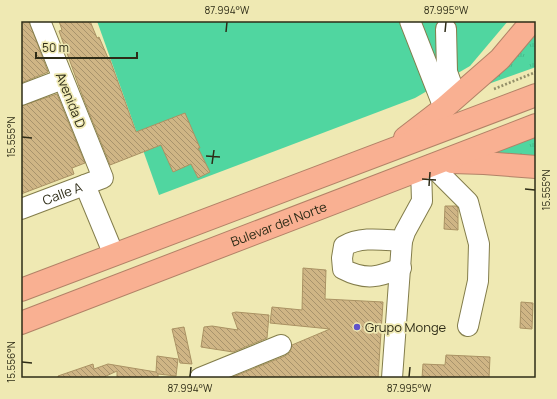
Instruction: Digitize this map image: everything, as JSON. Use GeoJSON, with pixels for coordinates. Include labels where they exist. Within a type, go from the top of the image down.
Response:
{"type":"FeatureCollection","features":[{"type":"Feature","properties":{"kind":"highway"},"geometry":{"type":"LineString","coordinates":[[385,153],[450,103],[500,59],[532,21]]}},
{"type":"Feature","properties":{"kind":"highway"},"geometry":{"type":"LineString","coordinates":[[21,290],[536,95]]}},
{"type":"Feature","properties":{"kind":"highway","name":"Bulevar del Norte"},"geometry":{"type":"LineString","coordinates":[[21,322],[536,125]]}},
{"type":"Feature","properties":{"kind":"highway"},"geometry":{"type":"LineString","coordinates":[[431,165],[484,163],[536,167]]}},
{"type":"Feature","properties":{"kind":"street","name":"Avenida D"},"geometry":{"type":"LineString","coordinates":[[40,21],[62,79],[94,181],[114,255]]}},
{"type":"Feature","properties":{"kind":"street"},"geometry":{"type":"LineString","coordinates":[[410,21],[450,103]]}},
{"type":"Feature","properties":{"kind":"street"},"geometry":{"type":"LineString","coordinates":[[446,29],[447,72],[450,103]]}},
{"type":"Feature","properties":{"kind":"street"},"geometry":{"type":"LineString","coordinates":[[21,95],[62,79]]}},
{"type":"Feature","properties":{"kind":"street"},"geometry":{"type":"LineString","coordinates":[[392,378],[402,241],[405,232],[422,201],[431,165]]}},
{"type":"Feature","properties":{"kind":"street"},"geometry":{"type":"LineString","coordinates":[[431,165],[468,202],[479,244],[478,281],[468,326]]}},
{"type":"Feature","properties":{"kind":"street","name":"Calle A"},"geometry":{"type":"LineString","coordinates":[[21,209],[94,181]]}},
{"type":"Feature","properties":{"kind":"street"},"geometry":{"type":"LineString","coordinates":[[401,268],[382,276],[365,277],[351,273],[344,269],[342,258],[344,246],[353,241],[368,239],[402,241]]}},
{"type":"Feature","properties":{"kind":"street"},"geometry":{"type":"LineString","coordinates":[[200,378],[281,345]]}},
{"type":"Feature","properties":{"kind":"path"},"geometry":{"type":"LineString","coordinates":[[473,83],[483,93],[536,72]]}},
{"type":"Feature","properties":{"kind":"green space"},"geometry":{"type":"Polygon","coordinates":[[[97,21],[508,21],[470,66],[415,98],[159,195],[97,21]]]}},
{"type":"Feature","properties":{"kind":"green space"},"geometry":{"type":"Polygon","coordinates":[[[536,26],[536,67],[480,87],[536,26]]]}},
{"type":"Feature","properties":{"kind":"green space"},"geometry":{"type":"Polygon","coordinates":[[[536,135],[536,161],[477,158],[536,135]]]}},
{"type":"Feature","properties":{"kind":"building"},"geometry":{"type":"Polygon","coordinates":[[[21,21],[29,21],[48,72],[21,83],[21,21]]]}},
{"type":"Feature","properties":{"kind":"building"},"geometry":{"type":"Polygon","coordinates":[[[59,21],[90,21],[97,38],[99,37],[108,58],[109,57],[136,132],[185,113],[200,148],[198,148],[210,172],[198,178],[191,164],[173,172],[161,145],[110,165],[59,31],[62,30],[59,21]]]}},
{"type":"Feature","properties":{"kind":"building"},"geometry":{"type":"Polygon","coordinates":[[[57,94],[85,163],[72,168],[74,174],[21,194],[21,106],[57,94]]]}},
{"type":"Feature","properties":{"kind":"building"},"geometry":{"type":"Polygon","coordinates":[[[445,206],[456,206],[458,208],[458,230],[444,229],[445,206]]]}},
{"type":"Feature","properties":{"kind":"building","name":"Grupo Monge"},"geometry":{"type":"Polygon","coordinates":[[[303,268],[326,270],[325,299],[383,302],[378,378],[230,378],[285,356],[290,352],[292,345],[330,329],[270,323],[272,307],[302,310],[303,268]]]}},
{"type":"Feature","properties":{"kind":"building"},"geometry":{"type":"Polygon","coordinates":[[[521,302],[533,303],[532,329],[520,328],[521,302]]]}},
{"type":"Feature","properties":{"kind":"building"},"geometry":{"type":"Polygon","coordinates":[[[236,312],[269,315],[267,338],[233,352],[201,347],[204,327],[212,326],[238,330],[232,313],[236,312]]]}},
{"type":"Feature","properties":{"kind":"building"},"geometry":{"type":"Polygon","coordinates":[[[184,327],[192,364],[180,363],[172,329],[184,327]]]}},
{"type":"Feature","properties":{"kind":"building"},"geometry":{"type":"Polygon","coordinates":[[[446,355],[490,357],[489,378],[422,378],[423,364],[445,365],[446,355]]]}},
{"type":"Feature","properties":{"kind":"building"},"geometry":{"type":"Polygon","coordinates":[[[157,356],[178,359],[176,376],[158,374],[158,378],[117,378],[117,371],[104,377],[58,378],[58,376],[93,364],[94,369],[108,364],[156,372],[157,356]]]}},
{"type":"Feature","properties":{"kind":"place","name":"Grupo Monge"},"geometry":{"type":"Point","coordinates":[357,327]}}]}
